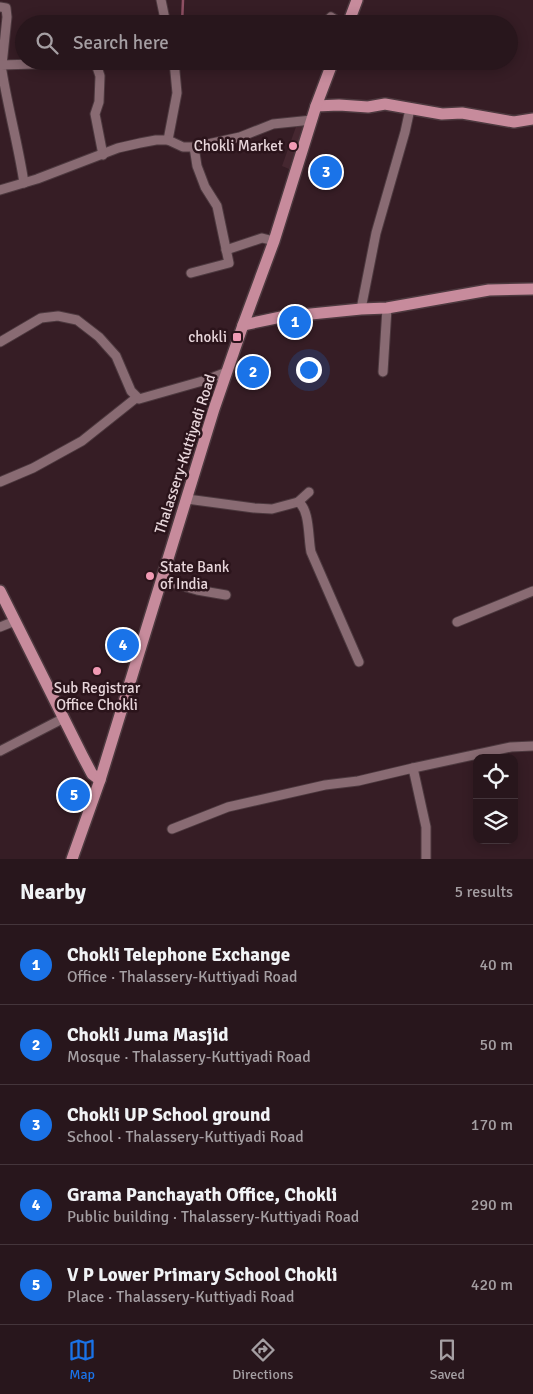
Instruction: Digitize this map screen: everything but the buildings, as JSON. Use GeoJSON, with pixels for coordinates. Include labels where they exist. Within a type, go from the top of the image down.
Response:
{"type":"FeatureCollection","features":[{"type":"Feature","properties":{"kind":"main road"},"geometry":{"type":"LineString","coordinates":[[351,15],[357,0]]}},
{"type":"Feature","properties":{"kind":"main road","name":"Thalassery-Kuttiyadi Road"},"geometry":{"type":"LineString","coordinates":[[72,859],[100,780],[227,372],[274,241],[316,106],[330,70]]}},
{"type":"Feature","properties":{"kind":"main road"},"geometry":{"type":"LineString","coordinates":[[316,106],[368,107],[385,104],[442,114],[462,114],[514,122],[533,119]]}},
{"type":"Feature","properties":{"kind":"main road"},"geometry":{"type":"LineString","coordinates":[[243,325],[281,317],[387,308],[489,290],[533,289]]}},
{"type":"Feature","properties":{"kind":"main road"},"geometry":{"type":"LineString","coordinates":[[0,591],[92,774],[100,780]]}},
{"type":"Feature","properties":{"kind":"street"},"geometry":{"type":"LineString","coordinates":[[161,0],[164,15]]}},
{"type":"Feature","properties":{"kind":"street"},"geometry":{"type":"LineString","coordinates":[[0,7],[6,8],[7,17],[2,65],[7,101],[18,142],[24,183]]}},
{"type":"Feature","properties":{"kind":"street"},"geometry":{"type":"LineString","coordinates":[[2,65],[15,65]]}},
{"type":"Feature","properties":{"kind":"street"},"geometry":{"type":"LineString","coordinates":[[98,70],[100,76],[99,102],[96,114],[103,155]]}},
{"type":"Feature","properties":{"kind":"street"},"geometry":{"type":"LineString","coordinates":[[168,140],[177,93],[175,70]]}},
{"type":"Feature","properties":{"kind":"street"},"geometry":{"type":"LineString","coordinates":[[361,309],[376,233],[410,109]]}},
{"type":"Feature","properties":{"kind":"street"},"geometry":{"type":"LineString","coordinates":[[0,190],[103,155],[118,148],[140,143],[168,140],[183,147],[194,147],[240,137],[273,124],[312,120]]}},
{"type":"Feature","properties":{"kind":"street"},"geometry":{"type":"LineString","coordinates":[[190,273],[228,263],[217,206],[202,180],[197,166],[194,147]]}},
{"type":"Feature","properties":{"kind":"street"},"geometry":{"type":"LineString","coordinates":[[226,250],[262,238],[274,241]]}},
{"type":"Feature","properties":{"kind":"street"},"geometry":{"type":"LineString","coordinates":[[382,372],[387,308]]}},
{"type":"Feature","properties":{"kind":"street"},"geometry":{"type":"LineString","coordinates":[[0,342],[41,318],[58,316],[76,320],[99,337],[116,356],[131,391],[136,398],[143,400],[227,372]]}},
{"type":"Feature","properties":{"kind":"street"},"geometry":{"type":"LineString","coordinates":[[0,482],[33,468],[82,441],[136,398]]}},
{"type":"Feature","properties":{"kind":"street"},"geometry":{"type":"LineString","coordinates":[[187,498],[272,509],[298,502],[309,492]]}},
{"type":"Feature","properties":{"kind":"street"},"geometry":{"type":"LineString","coordinates":[[298,502],[303,505],[308,520],[308,538],[311,552],[359,662]]}},
{"type":"Feature","properties":{"kind":"street"},"geometry":{"type":"LineString","coordinates":[[161,580],[197,590],[226,595]]}},
{"type":"Feature","properties":{"kind":"street"},"geometry":{"type":"LineString","coordinates":[[457,622],[533,591]]}},
{"type":"Feature","properties":{"kind":"street"},"geometry":{"type":"LineString","coordinates":[[0,627],[15,621]]}},
{"type":"Feature","properties":{"kind":"street"},"geometry":{"type":"LineString","coordinates":[[0,751],[64,718]]}},
{"type":"Feature","properties":{"kind":"street"},"geometry":{"type":"LineString","coordinates":[[172,829],[228,807],[325,785],[358,781],[511,747],[533,746]]}},
{"type":"Feature","properties":{"kind":"street"},"geometry":{"type":"LineString","coordinates":[[414,768],[426,827],[426,859]]}},
{"type":"Feature","properties":{"kind":"shaded area","name":"Chokli Market"},"geometry":{"type":"Polygon","coordinates":[[[297,124],[305,126],[289,169],[282,166],[297,124]]]}},
{"type":"Feature","properties":{"kind":"shaded area"},"geometry":{"type":"Polygon","coordinates":[[[333,158],[333,186],[319,187],[317,159],[333,158]]]}},
{"type":"Feature","properties":{"kind":"waterway"},"geometry":{"type":"LineString","coordinates":[[182,15],[183,0]]}},
{"type":"Feature","properties":{"kind":"place","name":"Chokli Market"},"geometry":{"type":"Point","coordinates":[293,146]}},
{"type":"Feature","properties":{"kind":"place","name":"Chokli UP School ground"},"geometry":{"type":"Point","coordinates":[326,172]}},
{"type":"Feature","properties":{"kind":"place","name":"Chokli Telephone Exchange"},"geometry":{"type":"Point","coordinates":[295,322]}},
{"type":"Feature","properties":{"kind":"place","name":"chokli"},"geometry":{"type":"Point","coordinates":[237,337]}},
{"type":"Feature","properties":{"kind":"place","name":"Chokli Juma Masjid"},"geometry":{"type":"Point","coordinates":[253,372]}},
{"type":"Feature","properties":{"kind":"place","name":"State Bank of India"},"geometry":{"type":"Point","coordinates":[150,576]}},
{"type":"Feature","properties":{"kind":"place","name":"Grama Panchayath Office, Chokli"},"geometry":{"type":"Point","coordinates":[123,645]}},
{"type":"Feature","properties":{"kind":"place","name":"Sub Registrar Office Chokli"},"geometry":{"type":"Point","coordinates":[97,671]}},
{"type":"Feature","properties":{"kind":"place","name":"V P Lower Primary School Chokli"},"geometry":{"type":"Point","coordinates":[74,795]}}]}
